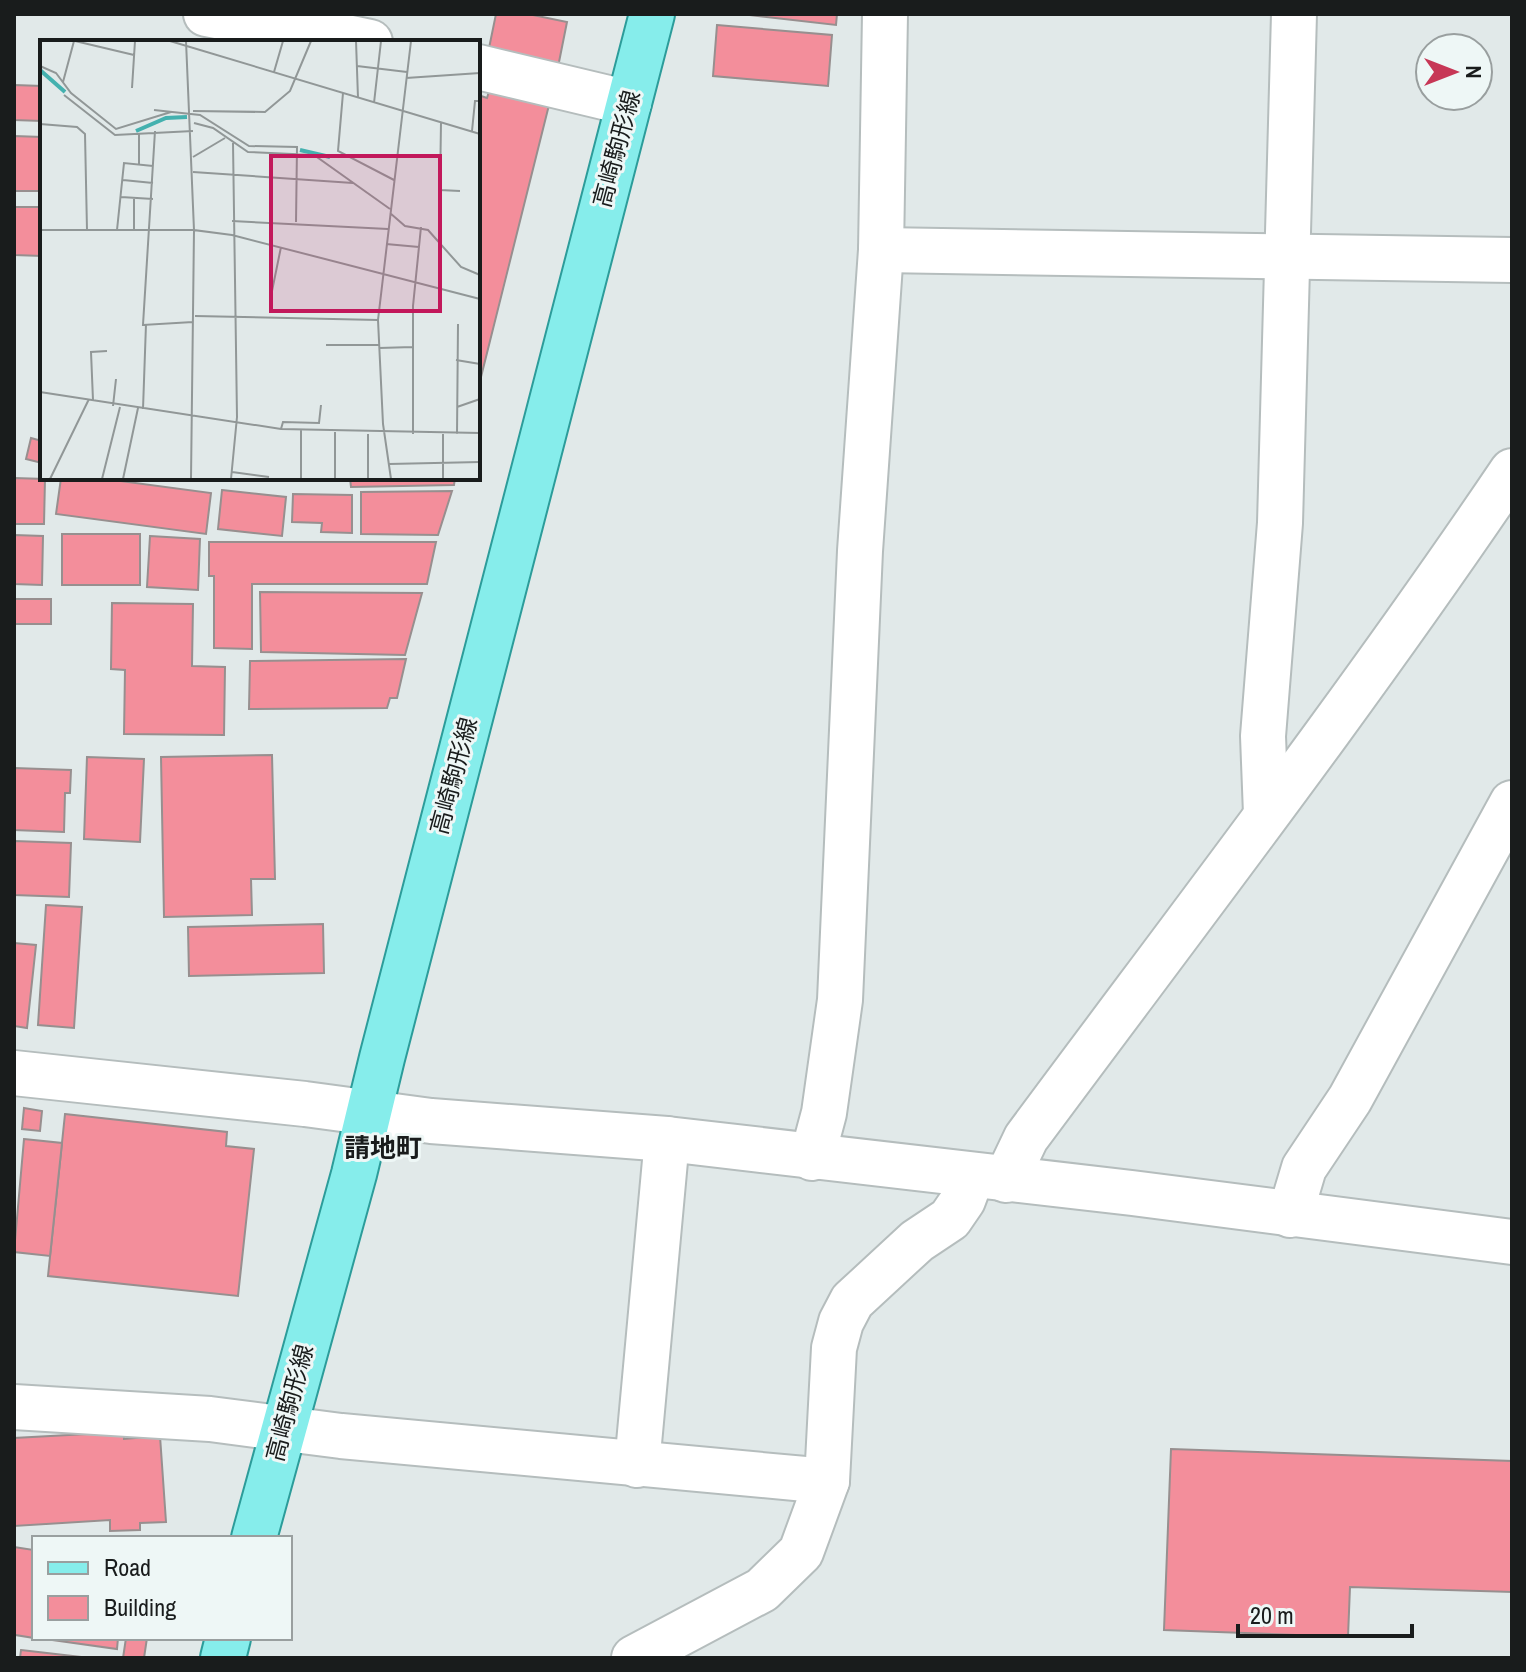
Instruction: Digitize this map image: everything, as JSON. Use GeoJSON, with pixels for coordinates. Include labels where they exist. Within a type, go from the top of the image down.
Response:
{"type":"FeatureCollection","features":[{"type":"Feature","properties":{"kind":"main road","name":"高崎駒形線"},"geometry":{"type":"LineString","coordinates":[[255,1536],[369,1114],[652,14]]}},
{"type":"Feature","properties":{"kind":"street"},"geometry":{"type":"LineString","coordinates":[[206,14],[360,40]]}},
{"type":"Feature","properties":{"kind":"street"},"geometry":{"type":"LineString","coordinates":[[812,1158],[824,1113],[840,1000],[860,551],[881,250],[885,14]]}},
{"type":"Feature","properties":{"kind":"street"},"geometry":{"type":"LineString","coordinates":[[1266,814],[1263,736],[1280,523],[1294,14]]}},
{"type":"Feature","properties":{"kind":"street"},"geometry":{"type":"LineString","coordinates":[[480,67],[629,103]]}},
{"type":"Feature","properties":{"kind":"street"},"geometry":{"type":"LineString","coordinates":[[881,250],[1512,260]]}},
{"type":"Feature","properties":{"kind":"street"},"geometry":{"type":"LineString","coordinates":[[634,1658],[762,1590],[801,1552],[827,1481],[834,1348],[841,1322],[852,1301],[917,1241],[950,1219],[963,1200],[989,1178],[1026,1138],[1428,592],[1512,471]]}},
{"type":"Feature","properties":{"kind":"street"},"geometry":{"type":"LineString","coordinates":[[1290,1215],[1304,1168],[1350,1099],[1512,803]]}},
{"type":"Feature","properties":{"kind":"street"},"geometry":{"type":"LineString","coordinates":[[14,1073],[305,1104],[369,1114],[667,1139],[1132,1193],[1512,1242]]}},
{"type":"Feature","properties":{"kind":"street"},"geometry":{"type":"LineString","coordinates":[[637,1465],[667,1139]]}},
{"type":"Feature","properties":{"kind":"street"},"geometry":{"type":"LineString","coordinates":[[14,1407],[210,1419],[637,1465],[827,1481]]}},
{"type":"Feature","properties":{"kind":"building"},"geometry":{"type":"Polygon","coordinates":[[[496,14],[528,14],[567,22],[558,67],[488,53],[496,14]]]}},
{"type":"Feature","properties":{"kind":"building"},"geometry":{"type":"Polygon","coordinates":[[[741,14],[837,14],[836,25],[741,14]]]}},
{"type":"Feature","properties":{"kind":"building"},"geometry":{"type":"Polygon","coordinates":[[[717,25],[832,35],[828,86],[713,76],[717,25]]]}},
{"type":"Feature","properties":{"kind":"building"},"geometry":{"type":"Polygon","coordinates":[[[14,85],[40,86],[40,121],[14,120],[14,85]]]}},
{"type":"Feature","properties":{"kind":"building"},"geometry":{"type":"Polygon","coordinates":[[[491,85],[550,101],[480,377],[480,96],[487,98],[491,85]]]}},
{"type":"Feature","properties":{"kind":"building"},"geometry":{"type":"Polygon","coordinates":[[[14,136],[40,137],[40,191],[14,191],[14,136]]]}},
{"type":"Feature","properties":{"kind":"building"},"geometry":{"type":"Polygon","coordinates":[[[14,207],[40,207],[40,256],[14,255],[14,207]]]}},
{"type":"Feature","properties":{"kind":"building"},"geometry":{"type":"Polygon","coordinates":[[[31,438],[40,440],[40,462],[26,459],[31,438]]]}},
{"type":"Feature","properties":{"kind":"building"},"geometry":{"type":"Polygon","coordinates":[[[14,478],[45,480],[44,524],[14,524],[14,478]]]}},
{"type":"Feature","properties":{"kind":"building"},"geometry":{"type":"Polygon","coordinates":[[[61,480],[113,480],[211,493],[206,534],[56,514],[61,480]]]}},
{"type":"Feature","properties":{"kind":"building"},"geometry":{"type":"Polygon","coordinates":[[[350,480],[455,480],[454,485],[351,487],[350,480]]]}},
{"type":"Feature","properties":{"kind":"building"},"geometry":{"type":"Polygon","coordinates":[[[222,490],[286,497],[282,536],[218,529],[222,490]]]}},
{"type":"Feature","properties":{"kind":"building"},"geometry":{"type":"Polygon","coordinates":[[[452,491],[438,535],[361,534],[361,492],[452,491]]]}},
{"type":"Feature","properties":{"kind":"building"},"geometry":{"type":"Polygon","coordinates":[[[293,494],[352,495],[352,533],[321,532],[322,523],[292,522],[293,494]]]}},
{"type":"Feature","properties":{"kind":"building"},"geometry":{"type":"Polygon","coordinates":[[[62,534],[140,534],[140,585],[62,585],[62,534]]]}},
{"type":"Feature","properties":{"kind":"building"},"geometry":{"type":"Polygon","coordinates":[[[14,535],[43,536],[42,585],[14,584],[14,535]]]}},
{"type":"Feature","properties":{"kind":"building"},"geometry":{"type":"Polygon","coordinates":[[[150,536],[200,539],[198,590],[147,587],[150,536]]]}},
{"type":"Feature","properties":{"kind":"building"},"geometry":{"type":"Polygon","coordinates":[[[209,542],[436,542],[427,584],[252,584],[252,649],[214,648],[214,576],[209,576],[209,542]]]}},
{"type":"Feature","properties":{"kind":"building"},"geometry":{"type":"Polygon","coordinates":[[[260,592],[422,593],[405,655],[261,652],[260,592]]]}},
{"type":"Feature","properties":{"kind":"building"},"geometry":{"type":"Polygon","coordinates":[[[14,599],[51,599],[51,624],[14,624],[14,599]]]}},
{"type":"Feature","properties":{"kind":"building"},"geometry":{"type":"Polygon","coordinates":[[[112,603],[193,604],[192,666],[225,667],[224,735],[124,734],[125,670],[111,669],[112,603]]]}},
{"type":"Feature","properties":{"kind":"building"},"geometry":{"type":"Polygon","coordinates":[[[406,659],[397,698],[390,698],[387,708],[249,709],[250,661],[406,659]]]}},
{"type":"Feature","properties":{"kind":"building"},"geometry":{"type":"Polygon","coordinates":[[[272,755],[275,879],[251,879],[252,915],[164,917],[161,757],[272,755]]]}},
{"type":"Feature","properties":{"kind":"building"},"geometry":{"type":"Polygon","coordinates":[[[87,757],[144,759],[140,842],[84,839],[87,757]]]}},
{"type":"Feature","properties":{"kind":"building"},"geometry":{"type":"Polygon","coordinates":[[[14,768],[71,770],[70,793],[65,793],[64,832],[14,830],[14,768]]]}},
{"type":"Feature","properties":{"kind":"building"},"geometry":{"type":"Polygon","coordinates":[[[14,841],[71,843],[69,897],[14,895],[14,841]]]}},
{"type":"Feature","properties":{"kind":"building"},"geometry":{"type":"Polygon","coordinates":[[[46,905],[82,907],[74,1028],[38,1025],[46,905]]]}},
{"type":"Feature","properties":{"kind":"building"},"geometry":{"type":"Polygon","coordinates":[[[323,924],[324,973],[189,976],[188,927],[323,924]]]}},
{"type":"Feature","properties":{"kind":"building"},"geometry":{"type":"Polygon","coordinates":[[[14,943],[36,945],[27,1028],[14,1026],[14,943]]]}},
{"type":"Feature","properties":{"kind":"building"},"geometry":{"type":"Polygon","coordinates":[[[24,1108],[42,1111],[40,1131],[22,1129],[24,1108]]]}},
{"type":"Feature","properties":{"kind":"building"},"geometry":{"type":"Polygon","coordinates":[[[65,1114],[227,1132],[226,1146],[254,1149],[238,1296],[48,1276],[65,1114]]]}},
{"type":"Feature","properties":{"kind":"building"},"geometry":{"type":"Polygon","coordinates":[[[24,1139],[62,1143],[50,1256],[14,1252],[24,1139]]]}},
{"type":"Feature","properties":{"kind":"building"},"geometry":{"type":"Polygon","coordinates":[[[124,1432],[124,1439],[160,1436],[166,1522],[140,1523],[140,1530],[110,1531],[110,1520],[14,1526],[14,1438],[124,1432]]]}},
{"type":"Feature","properties":{"kind":"building"},"geometry":{"type":"Polygon","coordinates":[[[1171,1449],[1512,1461],[1512,1592],[1350,1587],[1348,1637],[1164,1630],[1171,1449]]]}},
{"type":"Feature","properties":{"kind":"building"},"geometry":{"type":"Polygon","coordinates":[[[14,1547],[32,1550],[32,1638],[15,1635],[14,1640],[14,1547]]]}},
{"type":"Feature","properties":{"kind":"building"},"geometry":{"type":"Polygon","coordinates":[[[52,1640],[118,1640],[117,1649],[52,1640]]]}},
{"type":"Feature","properties":{"kind":"building"},"geometry":{"type":"Polygon","coordinates":[[[126,1640],[147,1640],[144,1658],[123,1658],[126,1640]]]}},
{"type":"Feature","properties":{"kind":"building"},"geometry":{"type":"Polygon","coordinates":[[[21,1650],[90,1658],[20,1658],[21,1650]]]}},
{"type":"Feature","properties":{"kind":"district","name":"請地町"},"geometry":{"type":"Point","coordinates":[383,1148]}}]}
